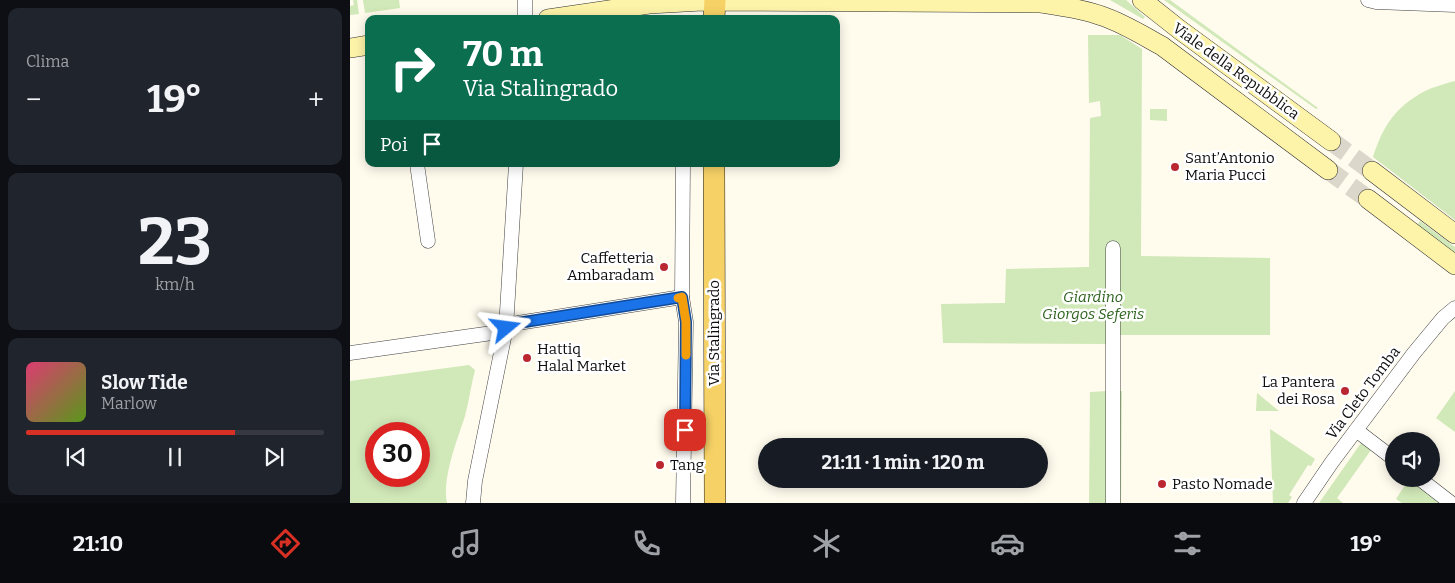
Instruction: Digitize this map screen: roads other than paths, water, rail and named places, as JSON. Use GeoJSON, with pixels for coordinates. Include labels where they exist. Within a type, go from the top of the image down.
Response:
{"type":"FeatureCollection","features":[{"type":"Feature","properties":{"kind":"main road","name":"Viale della Repubblica"},"geometry":{"type":"LineString","coordinates":[[1142,0],[1332,141]]}},
{"type":"Feature","properties":{"kind":"main road","name":"Viale della Repubblica"},"geometry":{"type":"LineString","coordinates":[[577,15],[677,1],[714,5],[1041,3],[1073,8],[1102,16],[1135,30],[1162,46],[1328,170]]}},
{"type":"Feature","properties":{"kind":"main road"},"geometry":{"type":"LineString","coordinates":[[350,48],[365,46]]}},
{"type":"Feature","properties":{"kind":"main road","name":"Via Stalingrado"},"geometry":{"type":"LineString","coordinates":[[714,167],[715,503]]}},
{"type":"Feature","properties":{"kind":"main road"},"geometry":{"type":"LineString","coordinates":[[1372,171],[1455,234]]}},
{"type":"Feature","properties":{"kind":"main road"},"geometry":{"type":"LineString","coordinates":[[1423,210],[1368,199],[1455,265]]}},
{"type":"Feature","properties":{"kind":"street"},"geometry":{"type":"LineString","coordinates":[[525,0],[525,15]]}},
{"type":"Feature","properties":{"kind":"street"},"geometry":{"type":"LineString","coordinates":[[1368,0],[1376,2],[1455,5]]}},
{"type":"Feature","properties":{"kind":"street"},"geometry":{"type":"LineString","coordinates":[[417,167],[428,240]]}},
{"type":"Feature","properties":{"kind":"street"},"geometry":{"type":"LineString","coordinates":[[473,503],[475,481],[506,328],[516,167]]}},
{"type":"Feature","properties":{"kind":"street","name":"Via Stalingrado"},"geometry":{"type":"LineString","coordinates":[[683,167],[682,297],[686,322],[683,503]]}},
{"type":"Feature","properties":{"kind":"street"},"geometry":{"type":"LineString","coordinates":[[1112,248],[1113,503]]}},
{"type":"Feature","properties":{"kind":"street"},"geometry":{"type":"LineString","coordinates":[[350,353],[492,333],[518,323],[682,297]]}},
{"type":"Feature","properties":{"kind":"street","name":"Via Cleto Tomba"},"geometry":{"type":"LineString","coordinates":[[1304,503],[1414,353],[1443,318],[1455,308]]}},
{"type":"Feature","properties":{"kind":"street"},"geometry":{"type":"LineString","coordinates":[[1356,430],[1385,452]]}},
{"type":"Feature","properties":{"kind":"street"},"geometry":{"type":"LineString","coordinates":[[1430,487],[1451,503]]}},
{"type":"Feature","properties":{"kind":"tunnel"},"geometry":{"type":"LineString","coordinates":[[1331,141],[1372,171]]}},
{"type":"Feature","properties":{"kind":"tunnel"},"geometry":{"type":"LineString","coordinates":[[1328,170],[1368,199]]}},
{"type":"Feature","properties":{"kind":"place","name":"Sant’Antonio Maria Pucci"},"geometry":{"type":"Point","coordinates":[1175,167]}},
{"type":"Feature","properties":{"kind":"place","name":"Caffetteria Ambaradam"},"geometry":{"type":"Point","coordinates":[664,267]}},
{"type":"Feature","properties":{"kind":"place","name":"Hattiq Halal Market"},"geometry":{"type":"Point","coordinates":[527,358]}},
{"type":"Feature","properties":{"kind":"place","name":"La Pantera dei Rosa"},"geometry":{"type":"Point","coordinates":[1345,391]}},
{"type":"Feature","properties":{"kind":"place","name":"Tang"},"geometry":{"type":"Point","coordinates":[660,465]}},
{"type":"Feature","properties":{"kind":"place","name":"Pasto Nomade"},"geometry":{"type":"Point","coordinates":[1162,484]}},
{"type":"Feature","properties":{"kind":"park label","name":"Giardino Giorgos Seferis"},"geometry":{"type":"Point","coordinates":[1093,306]}}]}
